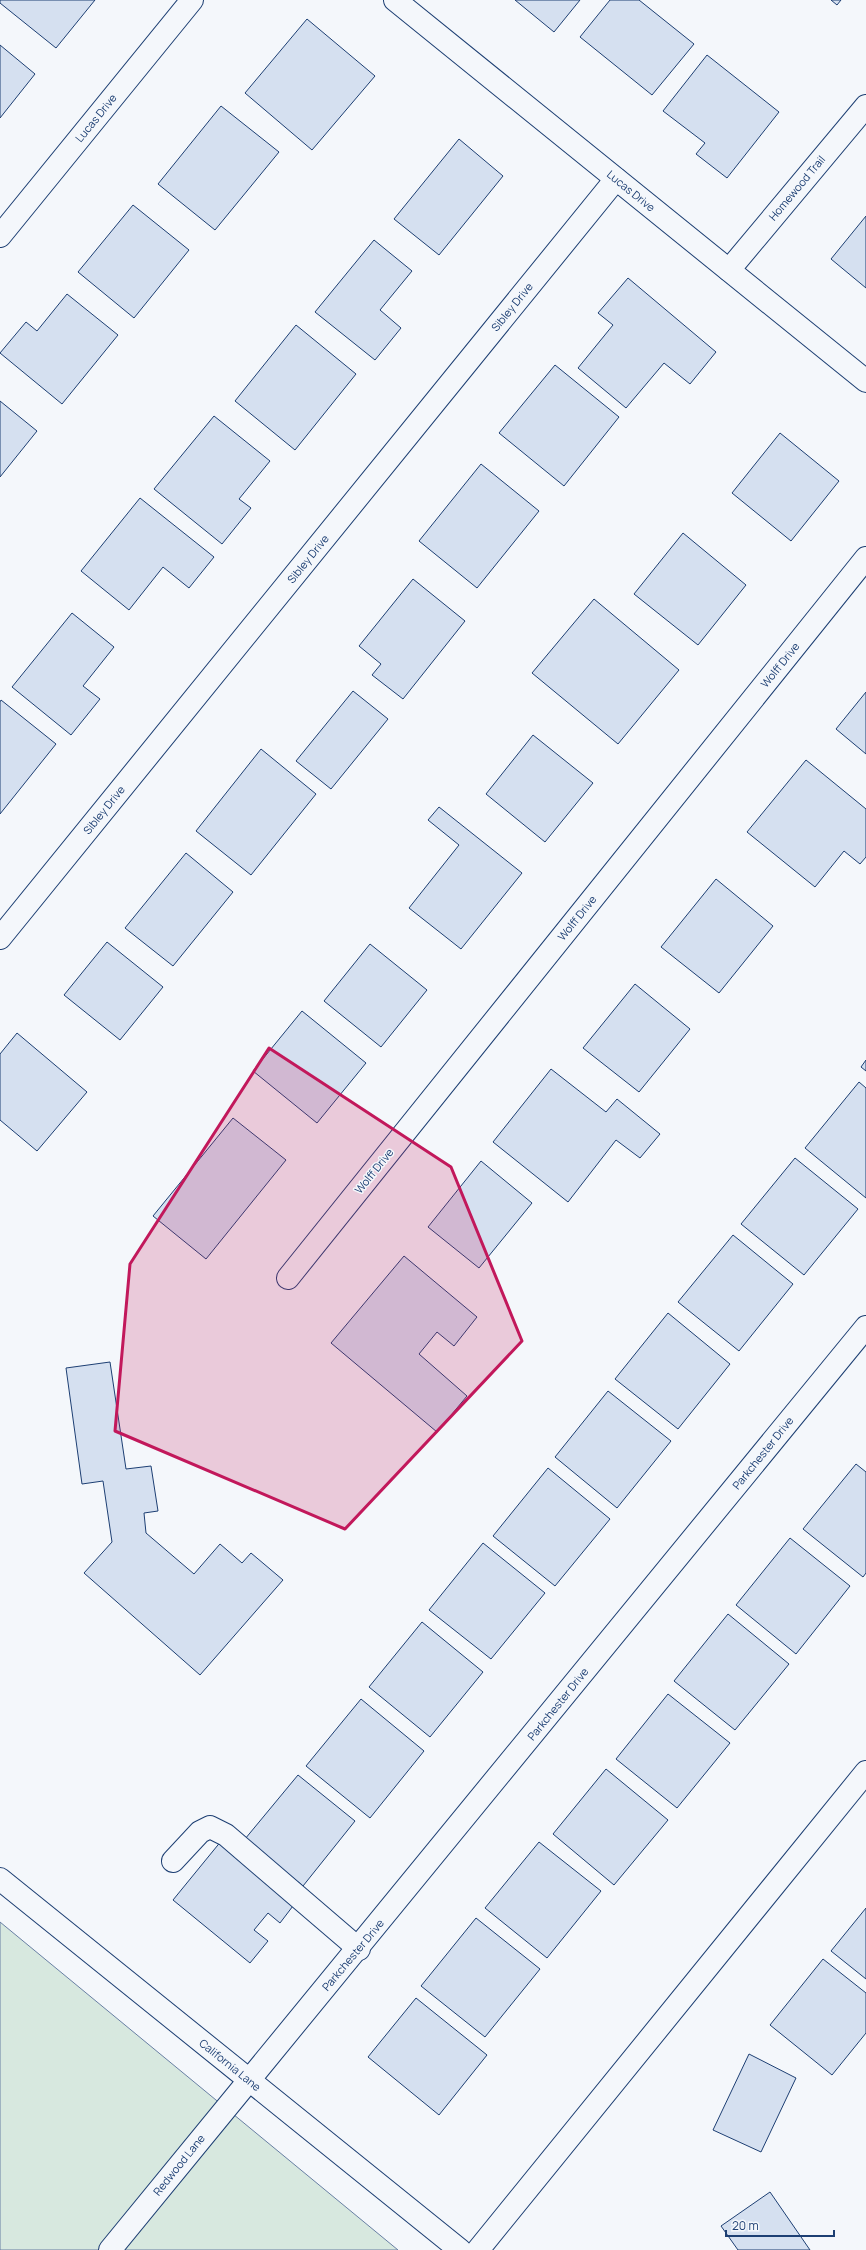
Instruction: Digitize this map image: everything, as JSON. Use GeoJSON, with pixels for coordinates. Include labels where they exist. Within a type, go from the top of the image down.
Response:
{"type":"FeatureCollection","features":[{"type":"Feature","properties":{"kind":"street","name":"Lucas Drive"},"geometry":{"type":"LineString","coordinates":[[0,236],[192,0]]}},
{"type":"Feature","properties":{"kind":"street","name":"Lucas Drive"},"geometry":{"type":"LineString","coordinates":[[395,0],[866,381]]}},
{"type":"Feature","properties":{"kind":"street","name":"Homewood Trail"},"geometry":{"type":"LineString","coordinates":[[729,270],[866,106]]}},
{"type":"Feature","properties":{"kind":"street","name":"Sibley Drive"},"geometry":{"type":"LineString","coordinates":[[0,938],[616,179]]}},
{"type":"Feature","properties":{"kind":"street","name":"Wolff Drive"},"geometry":{"type":"LineString","coordinates":[[288,1278],[866,558]]}},
{"type":"Feature","properties":{"kind":"street","name":"Parkchester Drive"},"geometry":{"type":"LineString","coordinates":[[249,2080],[359,1949],[866,1327]]}},
{"type":"Feature","properties":{"kind":"street"},"geometry":{"type":"LineString","coordinates":[[478,2250],[866,1772]]}},
{"type":"Feature","properties":{"kind":"street"},"geometry":{"type":"LineString","coordinates":[[173,1861],[200,1832],[210,1827],[221,1832],[359,1949]]}},
{"type":"Feature","properties":{"kind":"street","name":"California Lane"},"geometry":{"type":"LineString","coordinates":[[0,1879],[460,2250]]}},
{"type":"Feature","properties":{"kind":"street","name":"Redwood Lane"},"geometry":{"type":"LineString","coordinates":[[110,2250],[249,2080]]}},
{"type":"Feature","properties":{"kind":"highlighted area"},"geometry":{"type":"Polygon","coordinates":[[[269,1048],[451,1167],[522,1341],[345,1529],[115,1431],[130,1264],[269,1048]]]}},
{"type":"Feature","properties":{"kind":"shaded area"},"geometry":{"type":"Polygon","coordinates":[[[0,1922],[398,2250],[0,2250],[0,1922]]]}},
{"type":"Feature","properties":{"kind":"building"},"geometry":{"type":"Polygon","coordinates":[[[0,0],[95,0],[56,48],[0,3],[0,0]]]}},
{"type":"Feature","properties":{"kind":"building"},"geometry":{"type":"Polygon","coordinates":[[[515,0],[580,0],[554,32],[515,0]]]}},
{"type":"Feature","properties":{"kind":"building"},"geometry":{"type":"Polygon","coordinates":[[[610,0],[639,0],[694,44],[652,95],[580,37],[610,0]]]}},
{"type":"Feature","properties":{"kind":"building"},"geometry":{"type":"Polygon","coordinates":[[[831,0],[841,0],[837,5],[831,0]]]}},
{"type":"Feature","properties":{"kind":"building"},"geometry":{"type":"Polygon","coordinates":[[[307,19],[375,76],[312,150],[245,93],[307,19]]]}},
{"type":"Feature","properties":{"kind":"building"},"geometry":{"type":"Polygon","coordinates":[[[0,45],[35,74],[0,118],[0,45]]]}},
{"type":"Feature","properties":{"kind":"building"},"geometry":{"type":"Polygon","coordinates":[[[707,55],[779,112],[727,178],[696,154],[705,143],[663,111],[707,55]]]}},
{"type":"Feature","properties":{"kind":"building"},"geometry":{"type":"Polygon","coordinates":[[[221,106],[279,152],[215,230],[158,184],[221,106]]]}},
{"type":"Feature","properties":{"kind":"building"},"geometry":{"type":"Polygon","coordinates":[[[459,139],[503,176],[439,255],[394,219],[459,139]]]}},
{"type":"Feature","properties":{"kind":"building"},"geometry":{"type":"Polygon","coordinates":[[[133,205],[189,250],[134,318],[78,272],[133,205]]]}},
{"type":"Feature","properties":{"kind":"building"},"geometry":{"type":"Polygon","coordinates":[[[866,216],[866,288],[831,259],[866,216]]]}},
{"type":"Feature","properties":{"kind":"building"},"geometry":{"type":"Polygon","coordinates":[[[374,240],[412,271],[380,310],[401,328],[375,360],[315,312],[374,240]]]}},
{"type":"Feature","properties":{"kind":"building"},"geometry":{"type":"Polygon","coordinates":[[[628,278],[716,352],[690,384],[664,363],[626,408],[578,368],[613,325],[598,313],[628,278]]]}},
{"type":"Feature","properties":{"kind":"building"},"geometry":{"type":"Polygon","coordinates":[[[67,294],[118,335],[62,404],[0,353],[26,322],[37,331],[67,294]]]}},
{"type":"Feature","properties":{"kind":"building"},"geometry":{"type":"Polygon","coordinates":[[[296,325],[356,374],[295,450],[235,401],[296,325]]]}},
{"type":"Feature","properties":{"kind":"building"},"geometry":{"type":"Polygon","coordinates":[[[555,365],[619,417],[564,486],[499,433],[555,365]]]}},
{"type":"Feature","properties":{"kind":"building"},"geometry":{"type":"Polygon","coordinates":[[[0,401],[37,431],[0,477],[0,401]]]}},
{"type":"Feature","properties":{"kind":"building"},"geometry":{"type":"Polygon","coordinates":[[[214,416],[270,461],[239,499],[251,508],[222,544],[154,489],[214,416]]]}},
{"type":"Feature","properties":{"kind":"building"},"geometry":{"type":"Polygon","coordinates":[[[780,433],[839,481],[791,541],[732,493],[780,433]]]}},
{"type":"Feature","properties":{"kind":"building"},"geometry":{"type":"Polygon","coordinates":[[[481,464],[539,511],[477,588],[419,541],[481,464]]]}},
{"type":"Feature","properties":{"kind":"building"},"geometry":{"type":"Polygon","coordinates":[[[140,498],[214,557],[189,588],[163,567],[129,610],[81,571],[140,498]]]}},
{"type":"Feature","properties":{"kind":"building"},"geometry":{"type":"Polygon","coordinates":[[[683,533],[746,585],[698,645],[634,594],[683,533]]]}},
{"type":"Feature","properties":{"kind":"building"},"geometry":{"type":"Polygon","coordinates":[[[413,579],[465,621],[403,699],[372,675],[381,664],[359,646],[413,579]]]}},
{"type":"Feature","properties":{"kind":"building"},"geometry":{"type":"Polygon","coordinates":[[[594,599],[679,670],[618,744],[532,673],[594,599]]]}},
{"type":"Feature","properties":{"kind":"building"},"geometry":{"type":"Polygon","coordinates":[[[72,613],[114,647],[83,686],[100,699],[71,735],[12,687],[72,613]]]}},
{"type":"Feature","properties":{"kind":"building"},"geometry":{"type":"Polygon","coordinates":[[[353,691],[388,719],[331,789],[296,761],[353,691]]]}},
{"type":"Feature","properties":{"kind":"building"},"geometry":{"type":"Polygon","coordinates":[[[866,692],[866,754],[836,729],[866,692]]]}},
{"type":"Feature","properties":{"kind":"building"},"geometry":{"type":"Polygon","coordinates":[[[1,700],[56,744],[0,814],[0,702],[1,700]]]}},
{"type":"Feature","properties":{"kind":"building"},"geometry":{"type":"Polygon","coordinates":[[[533,735],[593,783],[545,842],[486,794],[533,735]]]}},
{"type":"Feature","properties":{"kind":"building"},"geometry":{"type":"Polygon","coordinates":[[[261,749],[316,794],[251,875],[196,831],[261,749]]]}},
{"type":"Feature","properties":{"kind":"building"},"geometry":{"type":"Polygon","coordinates":[[[806,760],[866,809],[866,857],[860,864],[844,851],[815,887],[747,832],[806,760]]]}},
{"type":"Feature","properties":{"kind":"building"},"geometry":{"type":"Polygon","coordinates":[[[439,807],[522,873],[461,949],[409,908],[459,845],[428,820],[439,807]]]}},
{"type":"Feature","properties":{"kind":"building"},"geometry":{"type":"Polygon","coordinates":[[[186,853],[233,892],[173,966],[125,928],[186,853]]]}},
{"type":"Feature","properties":{"kind":"building"},"geometry":{"type":"Polygon","coordinates":[[[716,879],[773,926],[719,993],[661,947],[716,879]]]}},
{"type":"Feature","properties":{"kind":"building"},"geometry":{"type":"Polygon","coordinates":[[[107,942],[163,987],[120,1040],[64,995],[107,942]]]}},
{"type":"Feature","properties":{"kind":"building"},"geometry":{"type":"Polygon","coordinates":[[[370,944],[427,990],[381,1047],[324,1001],[370,944]]]}},
{"type":"Feature","properties":{"kind":"building"},"geometry":{"type":"Polygon","coordinates":[[[635,984],[690,1029],[639,1092],[583,1048],[635,984]]]}},
{"type":"Feature","properties":{"kind":"building"},"geometry":{"type":"Polygon","coordinates":[[[302,1011],[366,1063],[317,1123],[253,1071],[302,1011]]]}},
{"type":"Feature","properties":{"kind":"building"},"geometry":{"type":"Polygon","coordinates":[[[17,1033],[87,1092],[37,1151],[0,1120],[0,1054],[17,1033]]]}},
{"type":"Feature","properties":{"kind":"building"},"geometry":{"type":"Polygon","coordinates":[[[866,1060],[866,1071],[861,1067],[866,1060]]]}},
{"type":"Feature","properties":{"kind":"building"},"geometry":{"type":"Polygon","coordinates":[[[551,1069],[606,1112],[617,1099],[660,1134],[640,1158],[616,1140],[568,1202],[493,1142],[551,1069]]]}},
{"type":"Feature","properties":{"kind":"building"},"geometry":{"type":"Polygon","coordinates":[[[859,1082],[866,1088],[866,1198],[805,1148],[859,1082]]]}},
{"type":"Feature","properties":{"kind":"building"},"geometry":{"type":"Polygon","coordinates":[[[233,1118],[286,1160],[206,1259],[153,1216],[233,1118]]]}},
{"type":"Feature","properties":{"kind":"building"},"geometry":{"type":"Polygon","coordinates":[[[795,1158],[858,1209],[804,1275],[741,1224],[795,1158]]]}},
{"type":"Feature","properties":{"kind":"building"},"geometry":{"type":"Polygon","coordinates":[[[481,1161],[532,1203],[479,1268],[428,1227],[481,1161]]]}},
{"type":"Feature","properties":{"kind":"building"},"geometry":{"type":"Polygon","coordinates":[[[733,1235],[793,1284],[739,1351],[678,1302],[733,1235]]]}},
{"type":"Feature","properties":{"kind":"building"},"geometry":{"type":"Polygon","coordinates":[[[404,1256],[477,1317],[454,1346],[437,1332],[419,1354],[467,1396],[437,1432],[331,1343],[404,1256]]]}},
{"type":"Feature","properties":{"kind":"building"},"geometry":{"type":"Polygon","coordinates":[[[668,1313],[730,1364],[678,1429],[615,1379],[668,1313]]]}},
{"type":"Feature","properties":{"kind":"building"},"geometry":{"type":"Polygon","coordinates":[[[110,1362],[126,1469],[151,1466],[158,1511],[144,1513],[146,1533],[194,1574],[220,1544],[242,1563],[251,1553],[283,1580],[200,1675],[84,1573],[112,1542],[103,1481],[82,1484],[66,1368],[110,1362]]]}},
{"type":"Feature","properties":{"kind":"building"},"geometry":{"type":"Polygon","coordinates":[[[608,1391],[671,1441],[617,1508],[555,1457],[608,1391]]]}},
{"type":"Feature","properties":{"kind":"building"},"geometry":{"type":"Polygon","coordinates":[[[856,1464],[866,1472],[866,1573],[863,1577],[803,1529],[856,1464]]]}},
{"type":"Feature","properties":{"kind":"building"},"geometry":{"type":"Polygon","coordinates":[[[548,1468],[610,1519],[555,1586],[493,1536],[548,1468]]]}},
{"type":"Feature","properties":{"kind":"building"},"geometry":{"type":"Polygon","coordinates":[[[790,1538],[850,1586],[796,1654],[736,1605],[790,1538]]]}},
{"type":"Feature","properties":{"kind":"building"},"geometry":{"type":"Polygon","coordinates":[[[483,1543],[545,1593],[491,1659],[429,1610],[483,1543]]]}},
{"type":"Feature","properties":{"kind":"building"},"geometry":{"type":"Polygon","coordinates":[[[728,1614],[789,1664],[735,1730],[674,1681],[728,1614]]]}},
{"type":"Feature","properties":{"kind":"building"},"geometry":{"type":"Polygon","coordinates":[[[422,1622],[483,1672],[430,1737],[369,1687],[422,1622]]]}},
{"type":"Feature","properties":{"kind":"building"},"geometry":{"type":"Polygon","coordinates":[[[668,1694],[730,1743],[677,1808],[616,1759],[668,1694]]]}},
{"type":"Feature","properties":{"kind":"building"},"geometry":{"type":"Polygon","coordinates":[[[361,1699],[424,1751],[370,1818],[306,1766],[361,1699]]]}},
{"type":"Feature","properties":{"kind":"building"},"geometry":{"type":"Polygon","coordinates":[[[606,1769],[668,1820],[614,1885],[553,1834],[606,1769]]]}},
{"type":"Feature","properties":{"kind":"building"},"geometry":{"type":"Polygon","coordinates":[[[298,1775],[355,1821],[303,1886],[245,1839],[298,1775]]]}},
{"type":"Feature","properties":{"kind":"building"},"geometry":{"type":"Polygon","coordinates":[[[222,1840],[296,1902],[280,1923],[268,1913],[254,1930],[268,1941],[250,1963],[173,1900],[222,1840]]]}},
{"type":"Feature","properties":{"kind":"building"},"geometry":{"type":"Polygon","coordinates":[[[539,1842],[601,1891],[547,1958],[485,1908],[539,1842]]]}},
{"type":"Feature","properties":{"kind":"building"},"geometry":{"type":"Polygon","coordinates":[[[866,1908],[866,1979],[831,1951],[866,1908]]]}},
{"type":"Feature","properties":{"kind":"building"},"geometry":{"type":"Polygon","coordinates":[[[476,1918],[540,1969],[485,2037],[421,1986],[476,1918]]]}},
{"type":"Feature","properties":{"kind":"building"},"geometry":{"type":"Polygon","coordinates":[[[823,1959],[866,1993],[866,2033],[832,2075],[770,2025],[823,1959]]]}},
{"type":"Feature","properties":{"kind":"building"},"geometry":{"type":"Polygon","coordinates":[[[416,1998],[487,2055],[439,2115],[368,2057],[416,1998]]]}},
{"type":"Feature","properties":{"kind":"building"},"geometry":{"type":"Polygon","coordinates":[[[749,2054],[796,2078],[761,2152],[713,2130],[749,2054]]]}},
{"type":"Feature","properties":{"kind":"building"},"geometry":{"type":"Polygon","coordinates":[[[770,2192],[810,2250],[738,2250],[721,2226],[770,2192]]]}}]}
